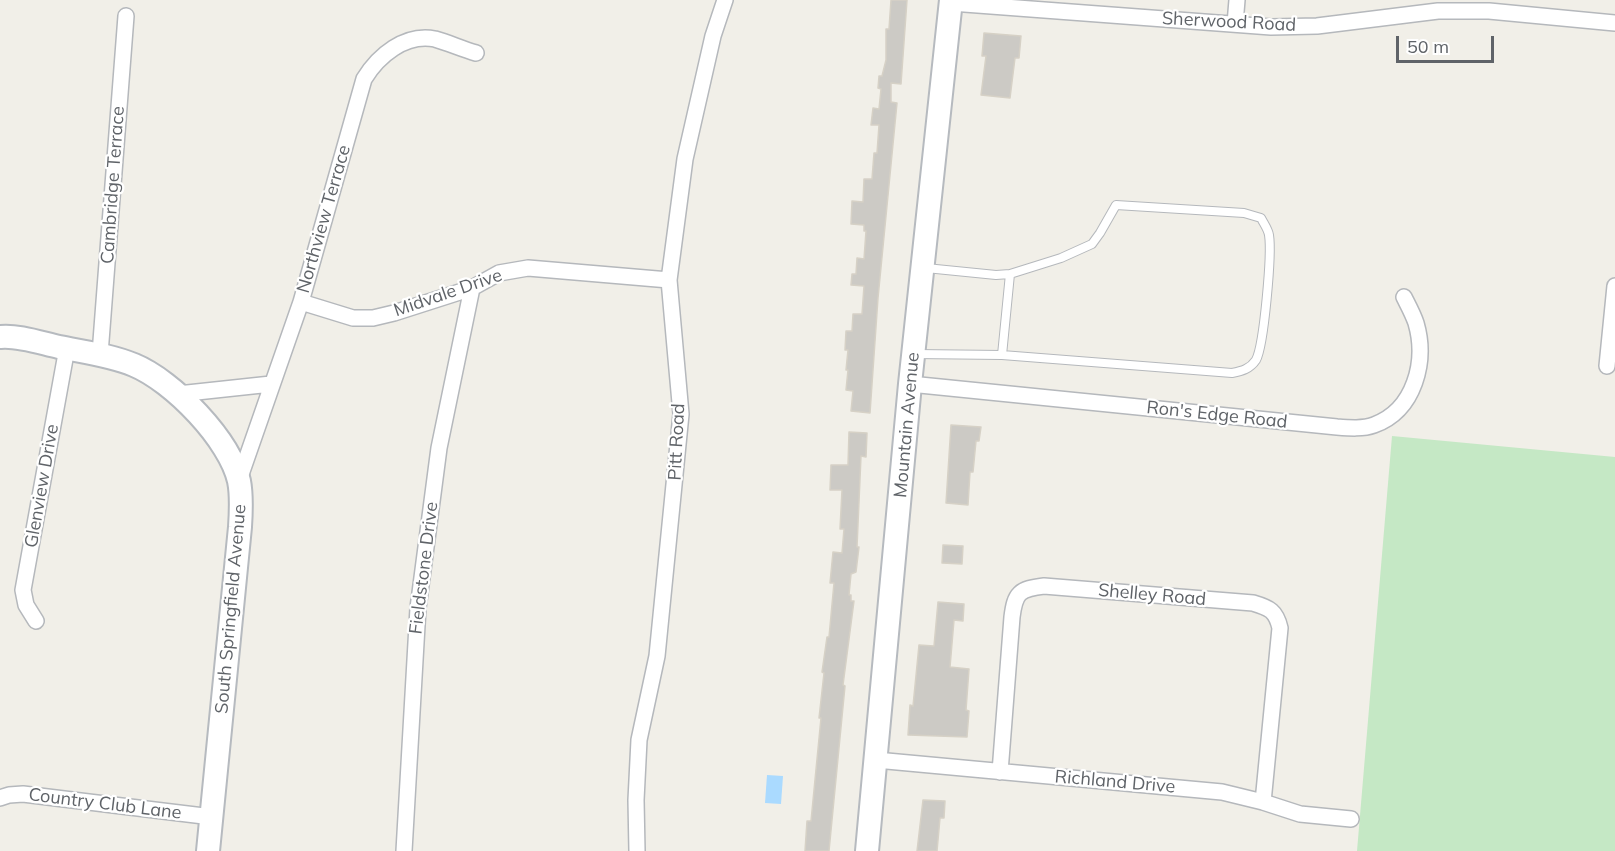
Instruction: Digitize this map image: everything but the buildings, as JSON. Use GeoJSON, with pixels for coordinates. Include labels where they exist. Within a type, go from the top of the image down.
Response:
{"type":"FeatureCollection","features":[{"type":"Feature","properties":{"kind":"street","name":"Pitt Road"},"geometry":{"type":"LineString","coordinates":[[636,851],[639,740],[657,656],[681,414],[669,280],[688,148],[713,36],[726,0]]}},
{"type":"Feature","properties":{"kind":"street"},"geometry":{"type":"LineString","coordinates":[[1234,24],[1237,0]]}},
{"type":"Feature","properties":{"kind":"street","name":"Sherwood Road"},"geometry":{"type":"LineString","coordinates":[[951,2],[1270,27],[1317,26],[1438,11],[1489,10],[1615,23]]}},
{"type":"Feature","properties":{"kind":"street","name":"Mountain Avenue"},"geometry":{"type":"LineString","coordinates":[[867,851],[910,384],[951,2]]}},
{"type":"Feature","properties":{"kind":"street","name":"Cambridge Terrace"},"geometry":{"type":"LineString","coordinates":[[100,354],[126,16]]}},
{"type":"Feature","properties":{"kind":"street","name":"Northview Terrace"},"geometry":{"type":"LineString","coordinates":[[238,480],[301,302],[364,79],[383,55],[396,47],[417,40],[433,39],[476,53]]}},
{"type":"Feature","properties":{"kind":"street","name":"Midvale Drive"},"geometry":{"type":"LineString","coordinates":[[301,302],[353,318],[373,318],[472,288],[499,273],[528,268],[669,280]]}},
{"type":"Feature","properties":{"kind":"street"},"geometry":{"type":"LineString","coordinates":[[1607,366],[1615,286]]}},
{"type":"Feature","properties":{"kind":"street","name":"Fieldstone Drive"},"geometry":{"type":"LineString","coordinates":[[404,851],[418,608],[439,448],[472,288]]}},
{"type":"Feature","properties":{"kind":"street","name":"Ron's Edge Road"},"geometry":{"type":"LineString","coordinates":[[910,384],[1337,428],[1365,427],[1389,418],[1402,407],[1415,381],[1418,335],[1413,316],[1404,297]]}},
{"type":"Feature","properties":{"kind":"street","name":"South Springfield Avenue"},"geometry":{"type":"LineString","coordinates":[[1,335],[100,354],[136,366],[178,394],[194,410],[218,439],[238,480],[241,503],[240,527],[208,851]]}},
{"type":"Feature","properties":{"kind":"street","name":"Glenview Drive"},"geometry":{"type":"LineString","coordinates":[[36,621],[26,605],[24,591],[68,348]]}},
{"type":"Feature","properties":{"kind":"street"},"geometry":{"type":"LineString","coordinates":[[178,394],[271,384]]}},
{"type":"Feature","properties":{"kind":"street","name":"Shelley Road"},"geometry":{"type":"LineString","coordinates":[[1000,772],[1012,617],[1014,600],[1019,593],[1028,588],[1044,586],[1253,603],[1269,609],[1277,617],[1280,628],[1263,802]]}},
{"type":"Feature","properties":{"kind":"street","name":"Richland Drive"},"geometry":{"type":"LineString","coordinates":[[876,760],[1222,792],[1300,814],[1351,819]]}},
{"type":"Feature","properties":{"kind":"street","name":"Country Club Lane"},"geometry":{"type":"LineString","coordinates":[[0,798],[23,794],[212,817]]}},
{"type":"Feature","properties":{"kind":"lane"},"geometry":{"type":"LineString","coordinates":[[914,354],[1002,355],[1232,374],[1247,370],[1256,360],[1262,342],[1270,249],[1269,232],[1261,218],[1244,213],[1116,205],[1092,244],[1061,258],[1010,274],[996,275],[923,268]]}},
{"type":"Feature","properties":{"kind":"lane"},"geometry":{"type":"LineString","coordinates":[[1002,355],[1010,274]]}},
{"type":"Feature","properties":{"kind":"green space"},"geometry":{"type":"Polygon","coordinates":[[[1392,436],[1615,457],[1615,851],[1357,851],[1392,436]]]}},
{"type":"Feature","properties":{"kind":"water"},"geometry":{"type":"Polygon","coordinates":[[[767,775],[783,776],[781,804],[765,803],[767,775]]]}}]}
